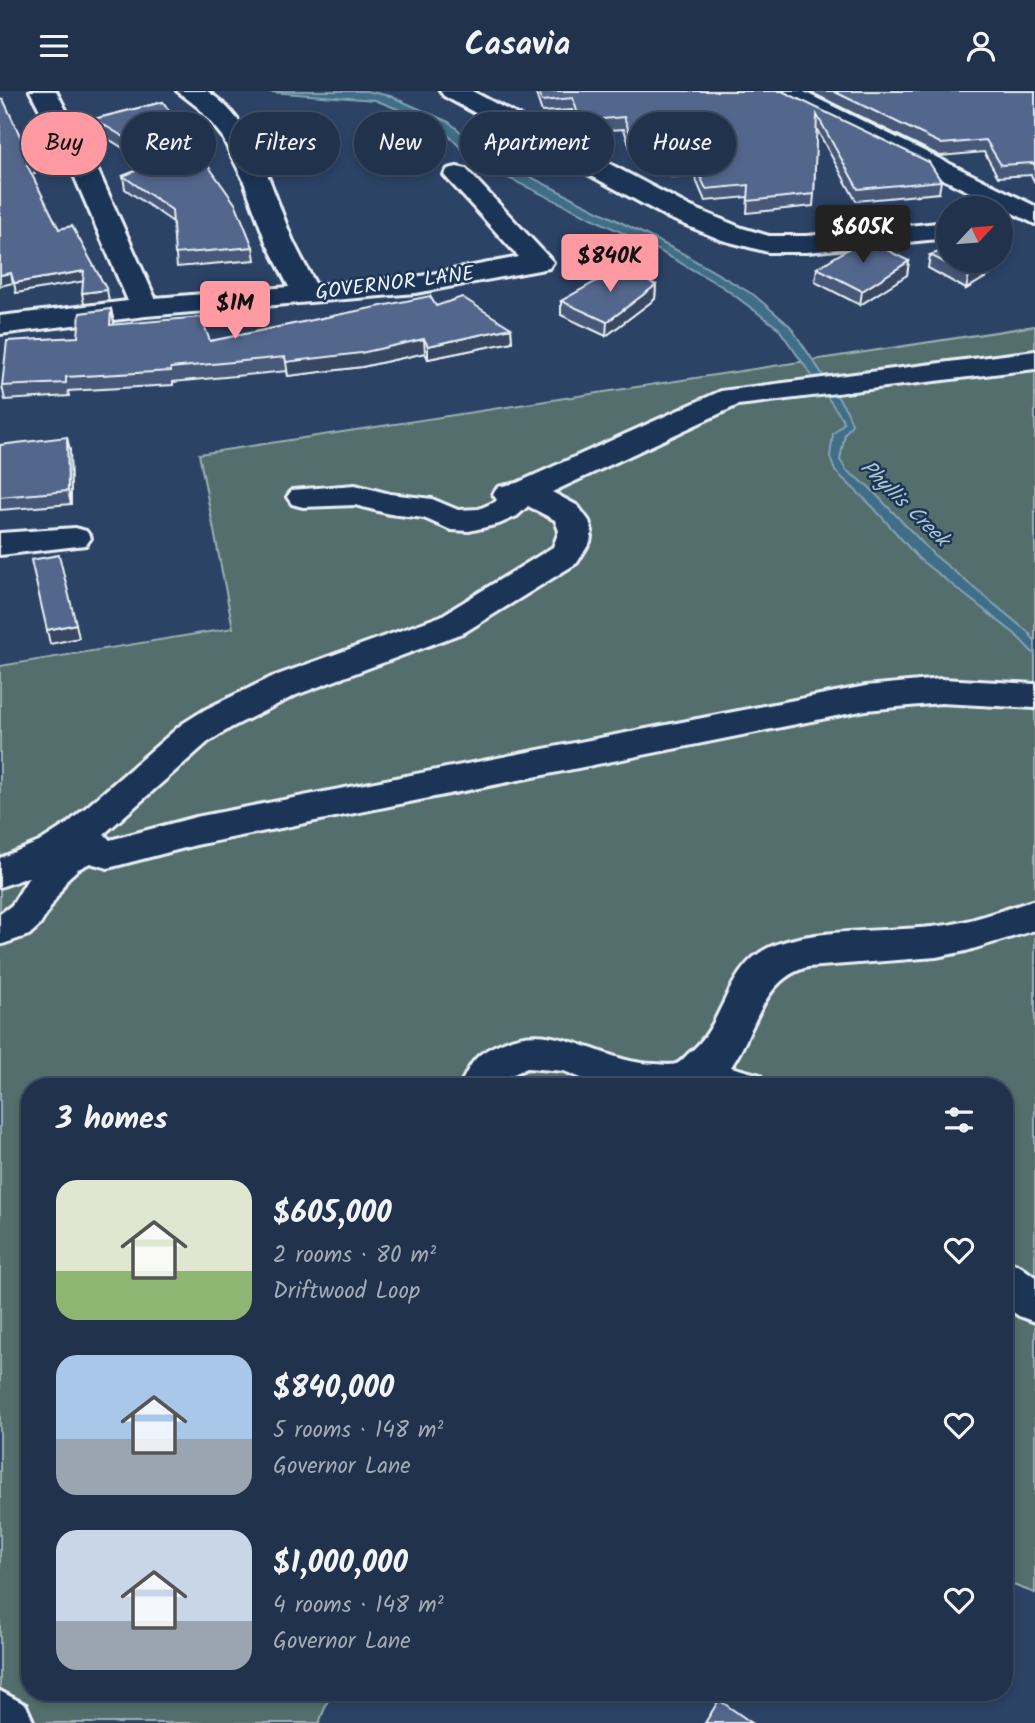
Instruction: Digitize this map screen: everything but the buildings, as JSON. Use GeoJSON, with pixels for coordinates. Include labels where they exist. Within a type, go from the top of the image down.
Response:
{"type":"FeatureCollection","features":[{"type":"Feature","properties":{"kind":"street"},"geometry":{"type":"LineString","coordinates":[[43,91],[86,173],[128,272],[146,307]]}},
{"type":"Feature","properties":{"kind":"street"},"geometry":{"type":"LineString","coordinates":[[190,91],[207,99],[234,132],[282,245],[308,295]]}},
{"type":"Feature","properties":{"kind":"street"},"geometry":{"type":"LineString","coordinates":[[453,91],[679,212],[732,234],[768,244],[807,244],[936,231]]}},
{"type":"Feature","properties":{"kind":"street"},"geometry":{"type":"LineString","coordinates":[[782,91],[1035,218]]}},
{"type":"Feature","properties":{"kind":"street","name":"GOVERNOR LANE"},"geometry":{"type":"LineString","coordinates":[[0,325],[146,307],[416,285],[539,263],[457,175]]}},
{"type":"Feature","properties":{"kind":"street"},"geometry":{"type":"LineString","coordinates":[[1013,221],[1035,218]]}},
{"type":"Feature","properties":{"kind":"street"},"geometry":{"type":"LineString","coordinates":[[303,497],[355,495],[390,504],[432,509],[451,520],[469,521],[506,509],[523,493],[732,397],[1035,360]]}},
{"type":"Feature","properties":{"kind":"street"},"geometry":{"type":"LineString","coordinates":[[0,930],[21,921],[30,913],[57,862],[86,851],[90,843],[195,733],[284,686],[453,624],[565,555],[574,544],[576,535],[568,513],[567,495],[587,463]]}},
{"type":"Feature","properties":{"kind":"street"},"geometry":{"type":"LineString","coordinates":[[523,493],[558,505],[568,513]]}},
{"type":"Feature","properties":{"kind":"street"},"geometry":{"type":"LineString","coordinates":[[0,544],[75,538]]}},
{"type":"Feature","properties":{"kind":"street"},"geometry":{"type":"LineString","coordinates":[[0,873],[52,852],[90,843],[108,854],[196,831],[866,698],[942,691],[1035,696]]}},
{"type":"Feature","properties":{"kind":"street"},"geometry":{"type":"LineString","coordinates":[[688,1078],[717,1055],[729,1039],[753,983],[767,968],[784,958],[808,952],[936,941],[977,933],[1035,915]]}},
{"type":"Feature","properties":{"kind":"street"},"geometry":{"type":"LineString","coordinates":[[729,1039],[729,1058],[741,1078]]}},
{"type":"Feature","properties":{"kind":"street"},"geometry":{"type":"LineString","coordinates":[[485,1078],[494,1064],[525,1051],[566,1055],[631,1078]]}},
{"type":"Feature","properties":{"kind":"street"},"geometry":{"type":"LineString","coordinates":[[1013,1286],[1035,1302]]}},
{"type":"Feature","properties":{"kind":"street"},"geometry":{"type":"LineString","coordinates":[[0,1717],[8,1723]]}},
{"type":"Feature","properties":{"kind":"green space"},"geometry":{"type":"Polygon","coordinates":[[[1035,326],[1035,1593],[1013,1585],[1013,1078],[21,1078],[21,1701],[328,1701],[319,1723],[8,1723],[0,1717],[0,666],[233,628],[199,454],[1035,326]]]}},
{"type":"Feature","properties":{"kind":"water"},"geometry":{"type":"Polygon","coordinates":[[[257,91],[366,91],[390,96],[426,112],[405,112],[375,100],[257,91]]]}},
{"type":"Feature","properties":{"kind":"water"},"geometry":{"type":"Polygon","coordinates":[[[446,121],[460,131],[460,147],[446,133],[446,121]]]}},
{"type":"Feature","properties":{"kind":"water"},"geometry":{"type":"Polygon","coordinates":[[[502,175],[527,175],[680,252],[754,295],[790,326],[847,411],[852,424],[845,434],[840,460],[847,471],[868,486],[933,554],[1028,632],[1035,641],[1035,655],[1015,634],[919,559],[873,507],[835,471],[830,457],[833,434],[844,423],[778,328],[723,287],[654,248],[502,175]]]}},
{"type":"Feature","properties":{"kind":"water label","name":"Phyllis Creek"},"geometry":{"type":"Point","coordinates":[904,504]}}]}
